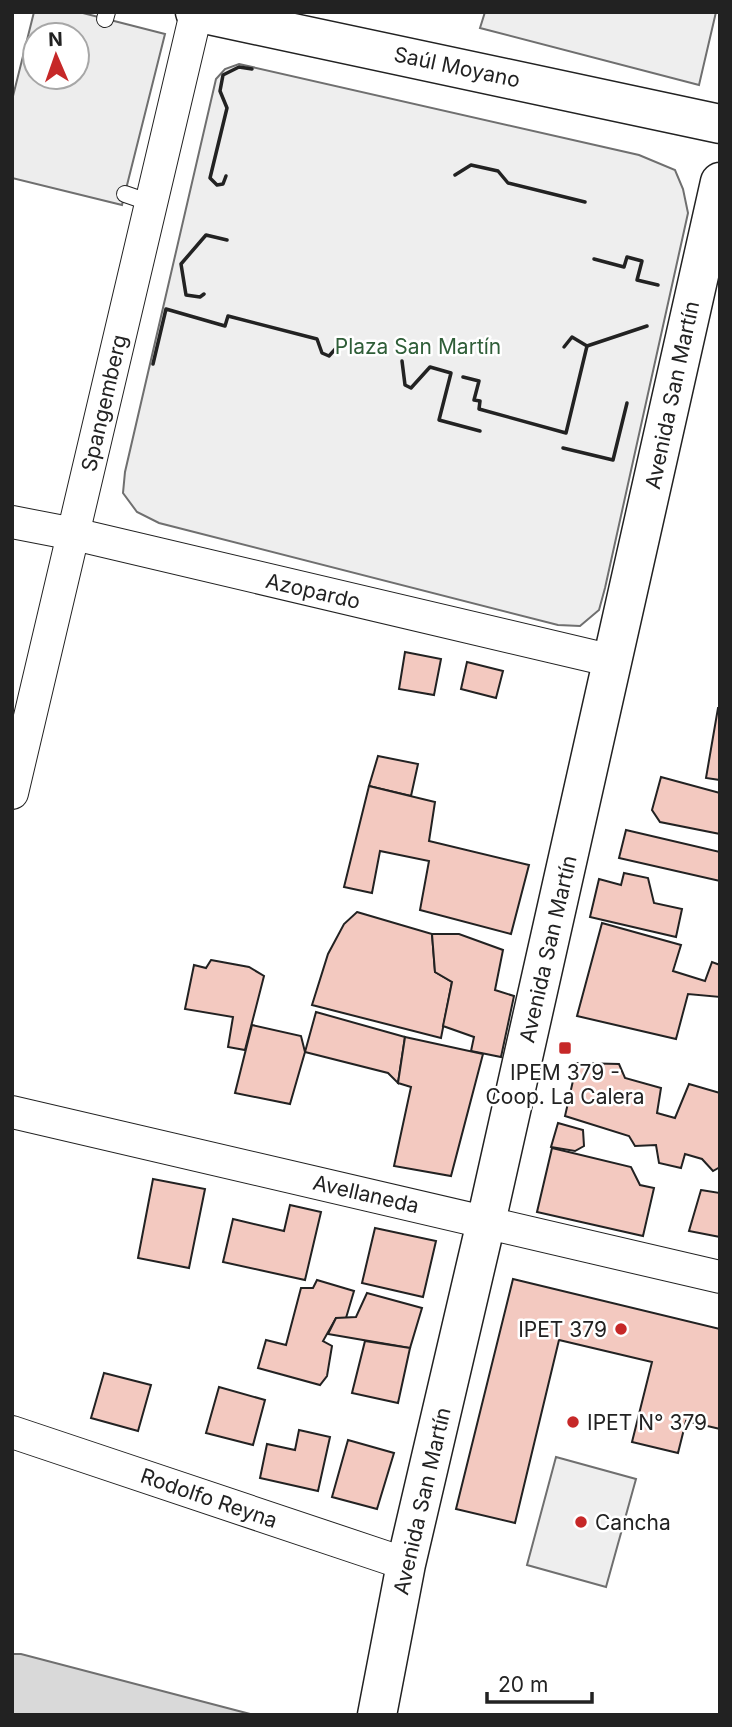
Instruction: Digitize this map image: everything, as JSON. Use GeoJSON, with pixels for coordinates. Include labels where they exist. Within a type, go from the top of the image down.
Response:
{"type":"FeatureCollection","features":[{"type":"Feature","properties":{"kind":"street","name":"Saúl Moyano"},"geometry":{"type":"LineString","coordinates":[[196,12],[720,124]]}},
{"type":"Feature","properties":{"kind":"street","name":"Spangemberg"},"geometry":{"type":"LineString","coordinates":[[12,793],[74,534],[138,199],[196,12]]}},
{"type":"Feature","properties":{"kind":"street","name":"Avenida San Martín"},"geometry":{"type":"LineString","coordinates":[[378,1710],[406,1564],[713,228],[720,182]]}},
{"type":"Feature","properties":{"kind":"street","name":"Azopardo"},"geometry":{"type":"LineString","coordinates":[[12,522],[74,534],[613,662]]}},
{"type":"Feature","properties":{"kind":"street","name":"Avellaneda"},"geometry":{"type":"LineString","coordinates":[[12,1112],[720,1277]]}},
{"type":"Feature","properties":{"kind":"street","name":"Rodolfo Reyna"},"geometry":{"type":"LineString","coordinates":[[12,1432],[406,1564]]}},
{"type":"Feature","properties":{"kind":"green space"},"geometry":{"type":"Polygon","coordinates":[[[485,12],[716,12],[699,85],[480,28],[485,12]]]}},
{"type":"Feature","properties":{"kind":"green space","name":"Plaza San Martín"},"geometry":{"type":"Polygon","coordinates":[[[239,64],[639,155],[675,170],[683,189],[688,213],[605,588],[599,610],[580,626],[558,625],[159,523],[137,512],[123,493],[125,472],[216,79],[225,69],[239,64]]]}},
{"type":"Feature","properties":{"kind":"green space","name":"Cancha"},"geometry":{"type":"Polygon","coordinates":[[[556,1457],[636,1479],[606,1587],[527,1565],[556,1457]]]}},
{"type":"Feature","properties":{"kind":"shaded area"},"geometry":{"type":"Polygon","coordinates":[[[34,12],[79,12],[165,34],[122,205],[12,178],[12,100],[21,64],[21,91],[91,91],[91,21],[32,21],[34,12]]]}},
{"type":"Feature","properties":{"kind":"shaded area"},"geometry":{"type":"Polygon","coordinates":[[[12,1654],[21,1654],[254,1715],[12,1715],[12,1654]]]}},
{"type":"Feature","properties":{"kind":"building"},"geometry":{"type":"Polygon","coordinates":[[[405,652],[441,659],[434,695],[399,689],[405,652]]]}},
{"type":"Feature","properties":{"kind":"building"},"geometry":{"type":"Polygon","coordinates":[[[467,662],[503,671],[496,698],[461,689],[467,662]]]}},
{"type":"Feature","properties":{"kind":"building"},"geometry":{"type":"Polygon","coordinates":[[[720,708],[720,780],[706,778],[720,708]]]}},
{"type":"Feature","properties":{"kind":"building"},"geometry":{"type":"Polygon","coordinates":[[[378,756],[418,764],[411,796],[369,786],[378,756]]]}},
{"type":"Feature","properties":{"kind":"building"},"geometry":{"type":"Polygon","coordinates":[[[661,777],[720,793],[720,834],[660,822],[652,810],[661,777]]]}},
{"type":"Feature","properties":{"kind":"building"},"geometry":{"type":"Polygon","coordinates":[[[369,786],[435,802],[429,841],[529,865],[511,934],[420,910],[429,861],[380,851],[372,893],[344,887],[369,786]]]}},
{"type":"Feature","properties":{"kind":"building"},"geometry":{"type":"Polygon","coordinates":[[[626,830],[720,852],[720,881],[619,858],[626,830]]]}},
{"type":"Feature","properties":{"kind":"building"},"geometry":{"type":"Polygon","coordinates":[[[624,873],[648,878],[654,903],[682,909],[676,937],[590,917],[599,879],[621,885],[624,873]]]}},
{"type":"Feature","properties":{"kind":"building"},"geometry":{"type":"Polygon","coordinates":[[[357,912],[432,934],[435,972],[452,982],[441,1038],[312,1005],[328,954],[344,924],[357,912]]]}},
{"type":"Feature","properties":{"kind":"building"},"geometry":{"type":"Polygon","coordinates":[[[602,923],[681,945],[673,971],[705,981],[712,962],[720,965],[720,997],[688,994],[676,1039],[577,1016],[602,923]]]}},
{"type":"Feature","properties":{"kind":"building"},"geometry":{"type":"Polygon","coordinates":[[[432,934],[459,934],[503,950],[495,990],[514,996],[501,1057],[471,1051],[474,1037],[443,1026],[452,982],[435,972],[432,934]]]}},
{"type":"Feature","properties":{"kind":"building"},"geometry":{"type":"Polygon","coordinates":[[[211,960],[249,967],[264,976],[245,1050],[228,1047],[233,1017],[185,1009],[194,965],[206,968],[211,960]]]}},
{"type":"Feature","properties":{"kind":"building"},"geometry":{"type":"Polygon","coordinates":[[[316,1012],[405,1037],[398,1083],[388,1073],[305,1052],[316,1012]]]}},
{"type":"Feature","properties":{"kind":"building"},"geometry":{"type":"Polygon","coordinates":[[[252,1025],[301,1036],[305,1052],[290,1104],[235,1093],[252,1025]]]}},
{"type":"Feature","properties":{"kind":"building"},"geometry":{"type":"Polygon","coordinates":[[[405,1037],[483,1054],[451,1176],[394,1166],[411,1087],[398,1083],[405,1037]]]}},
{"type":"Feature","properties":{"kind":"building"},"geometry":{"type":"Polygon","coordinates":[[[577,1063],[619,1064],[625,1078],[661,1088],[657,1113],[675,1118],[689,1084],[720,1093],[720,1167],[713,1171],[702,1159],[685,1154],[681,1168],[659,1163],[656,1145],[635,1146],[629,1136],[565,1116],[577,1063]]]}},
{"type":"Feature","properties":{"kind":"building"},"geometry":{"type":"Polygon","coordinates":[[[558,1123],[583,1130],[584,1146],[575,1151],[551,1147],[558,1123]]]}},
{"type":"Feature","properties":{"kind":"building"},"geometry":{"type":"Polygon","coordinates":[[[552,1148],[631,1167],[640,1185],[654,1188],[643,1236],[537,1212],[552,1148]]]}},
{"type":"Feature","properties":{"kind":"building"},"geometry":{"type":"Polygon","coordinates":[[[153,1179],[205,1189],[189,1268],[138,1258],[153,1179]]]}},
{"type":"Feature","properties":{"kind":"building"},"geometry":{"type":"Polygon","coordinates":[[[701,1190],[720,1193],[720,1237],[689,1231],[701,1190]]]}},
{"type":"Feature","properties":{"kind":"building"},"geometry":{"type":"Polygon","coordinates":[[[290,1205],[321,1212],[305,1280],[223,1262],[233,1219],[284,1231],[290,1205]]]}},
{"type":"Feature","properties":{"kind":"building"},"geometry":{"type":"Polygon","coordinates":[[[375,1228],[436,1241],[423,1297],[362,1283],[375,1228]]]}},
{"type":"Feature","properties":{"kind":"building"},"geometry":{"type":"Polygon","coordinates":[[[513,1279],[720,1329],[720,1429],[686,1421],[678,1453],[632,1442],[652,1362],[559,1340],[515,1523],[456,1509],[513,1279]]]}},
{"type":"Feature","properties":{"kind":"building"},"geometry":{"type":"Polygon","coordinates":[[[317,1280],[354,1291],[346,1318],[336,1318],[323,1341],[332,1346],[327,1376],[320,1385],[258,1368],[266,1340],[286,1345],[301,1288],[313,1288],[317,1280]]]}},
{"type":"Feature","properties":{"kind":"building"},"geometry":{"type":"Polygon","coordinates":[[[367,1293],[422,1308],[410,1348],[328,1334],[336,1318],[356,1317],[367,1293]]]}},
{"type":"Feature","properties":{"kind":"building"},"geometry":{"type":"Polygon","coordinates":[[[365,1341],[410,1348],[398,1403],[352,1393],[365,1341]]]}},
{"type":"Feature","properties":{"kind":"building"},"geometry":{"type":"Polygon","coordinates":[[[104,1373],[151,1385],[138,1431],[91,1418],[104,1373]]]}},
{"type":"Feature","properties":{"kind":"building"},"geometry":{"type":"Polygon","coordinates":[[[219,1387],[265,1400],[253,1445],[206,1433],[219,1387]]]}},
{"type":"Feature","properties":{"kind":"building"},"geometry":{"type":"Polygon","coordinates":[[[299,1430],[330,1437],[318,1491],[260,1478],[267,1444],[295,1450],[299,1430]]]}},
{"type":"Feature","properties":{"kind":"building"},"geometry":{"type":"Polygon","coordinates":[[[348,1440],[394,1453],[377,1509],[332,1497],[348,1440]]]}},
{"type":"Feature","properties":{"kind":"wall"},"geometry":{"type":"LineString","coordinates":[[226,176],[223,184],[217,185],[210,178],[227,108],[220,91],[223,75],[239,67],[252,69]]}},
{"type":"Feature","properties":{"kind":"wall"},"geometry":{"type":"LineString","coordinates":[[455,175],[471,165],[498,171],[508,183],[585,202]]}},
{"type":"Feature","properties":{"kind":"wall"},"geometry":{"type":"LineString","coordinates":[[204,294],[200,297],[186,295],[181,264],[206,235],[227,240]]}},
{"type":"Feature","properties":{"kind":"wall"},"geometry":{"type":"LineString","coordinates":[[594,259],[624,267],[627,257],[642,261],[637,280],[658,285]]}},
{"type":"Feature","properties":{"kind":"wall"},"geometry":{"type":"LineString","coordinates":[[153,364],[166,309],[225,326],[228,316],[317,339],[322,353],[329,356],[339,345]]}},
{"type":"Feature","properties":{"kind":"wall"},"geometry":{"type":"LineString","coordinates":[[463,377],[479,381],[474,400],[480,401],[479,409],[566,433],[587,346],[647,326]]}},
{"type":"Feature","properties":{"kind":"wall"},"geometry":{"type":"LineString","coordinates":[[564,347],[572,337],[587,346]]}},
{"type":"Feature","properties":{"kind":"wall"},"geometry":{"type":"LineString","coordinates":[[402,361],[405,385],[411,388],[430,367],[451,373],[439,420],[480,431]]}},
{"type":"Feature","properties":{"kind":"wall"},"geometry":{"type":"LineString","coordinates":[[563,448],[613,460],[627,403]]}},
{"type":"Feature","properties":{"kind":"place","name":"IPEM 379 - Coop. La Calera"},"geometry":{"type":"Point","coordinates":[565,1048]}},
{"type":"Feature","properties":{"kind":"place","name":"IPET 379"},"geometry":{"type":"Point","coordinates":[621,1329]}},
{"type":"Feature","properties":{"kind":"place","name":"IPET N° 379"},"geometry":{"type":"Point","coordinates":[573,1422]}},
{"type":"Feature","properties":{"kind":"place","name":"Cancha"},"geometry":{"type":"Point","coordinates":[581,1522]}}]}
